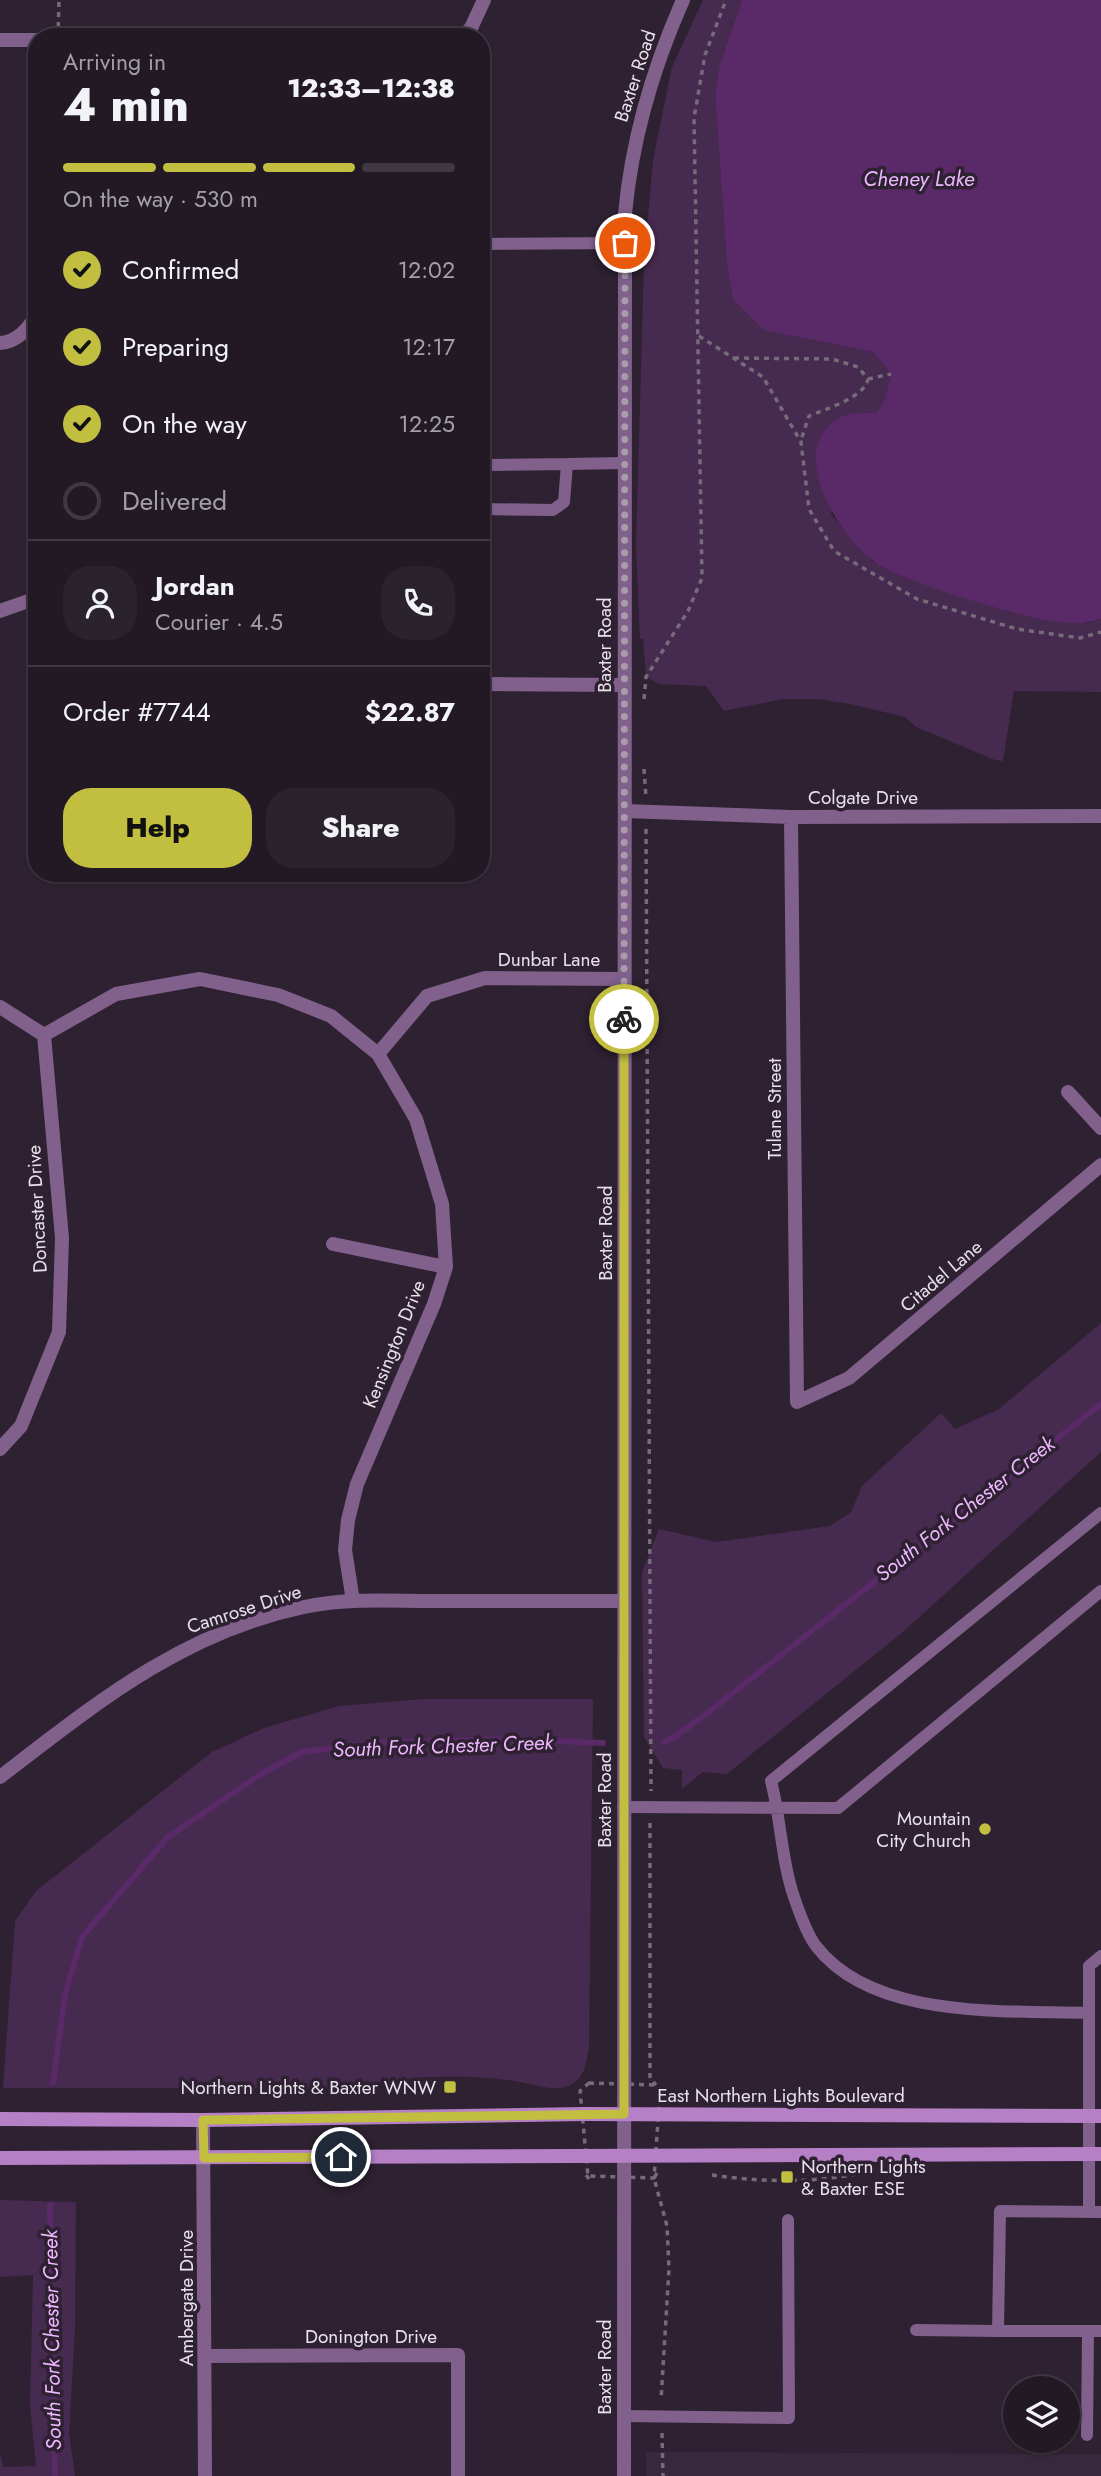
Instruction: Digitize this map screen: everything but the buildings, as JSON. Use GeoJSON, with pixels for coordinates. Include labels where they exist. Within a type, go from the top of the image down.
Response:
{"type":"FeatureCollection","features":[{"type":"Feature","properties":{"kind":"main road","name":"East Northern Lights Boulevard"},"geometry":{"type":"LineString","coordinates":[[0,2119],[203,2120],[624,2114],[1095,2116]]}},
{"type":"Feature","properties":{"kind":"main road"},"geometry":{"type":"LineString","coordinates":[[0,2158],[1095,2154]]}},
{"type":"Feature","properties":{"kind":"street"},"geometry":{"type":"LineString","coordinates":[[471,28],[484,0]]}},
{"type":"Feature","properties":{"kind":"street","name":"Baxter Road"},"geometry":{"type":"LineString","coordinates":[[624,2476],[625,243],[630,166],[639,120],[663,46],[683,0]]}},
{"type":"Feature","properties":{"kind":"street"},"geometry":{"type":"LineString","coordinates":[[0,40],[28,40]]}},
{"type":"Feature","properties":{"kind":"street"},"geometry":{"type":"LineString","coordinates":[[0,343],[6,343],[28,330]]}},
{"type":"Feature","properties":{"kind":"street"},"geometry":{"type":"LineString","coordinates":[[0,611],[28,601]]}},
{"type":"Feature","properties":{"kind":"street"},"geometry":{"type":"LineString","coordinates":[[490,684],[623,685]]}},
{"type":"Feature","properties":{"kind":"street","name":"Colgate Drive"},"geometry":{"type":"LineString","coordinates":[[625,811],[791,817],[1101,816]]}},
{"type":"Feature","properties":{"kind":"street","name":"Tulane Street"},"geometry":{"type":"LineString","coordinates":[[791,817],[797,1402]]}},
{"type":"Feature","properties":{"kind":"street","name":"Dunbar Lane"},"geometry":{"type":"LineString","coordinates":[[378,1054],[427,996],[485,978],[624,979]]}},
{"type":"Feature","properties":{"kind":"street","name":"Kensington Drive"},"geometry":{"type":"LineString","coordinates":[[44,1035],[117,994],[200,979],[278,995],[331,1016],[378,1054],[416,1119],[442,1203],[446,1267],[357,1484],[348,1520],[345,1550],[353,1601]]}},
{"type":"Feature","properties":{"kind":"street"},"geometry":{"type":"LineString","coordinates":[[0,1007],[44,1035]]}},
{"type":"Feature","properties":{"kind":"street","name":"Doncaster Drive"},"geometry":{"type":"LineString","coordinates":[[0,1449],[21,1426],[59,1332],[62,1238],[44,1035]]}},
{"type":"Feature","properties":{"kind":"street"},"geometry":{"type":"LineString","coordinates":[[1068,1092],[1101,1128]]}},
{"type":"Feature","properties":{"kind":"street","name":"Citadel Lane"},"geometry":{"type":"LineString","coordinates":[[797,1402],[849,1378],[1101,1165]]}},
{"type":"Feature","properties":{"kind":"street"},"geometry":{"type":"LineString","coordinates":[[333,1244],[446,1267]]}},
{"type":"Feature","properties":{"kind":"street","name":"Camrose Drive"},"geometry":{"type":"LineString","coordinates":[[0,1777],[107,1695],[155,1664],[203,1640],[304,1607],[353,1601],[623,1601]]}},
{"type":"Feature","properties":{"kind":"street","name":"Ambergate Drive"},"geometry":{"type":"LineString","coordinates":[[203,2120],[205,2476]]}},
{"type":"Feature","properties":{"kind":"street","name":"Donington Drive"},"geometry":{"type":"LineString","coordinates":[[206,2356],[458,2355],[458,2476]]}},
{"type":"Feature","properties":{"kind":"lane"},"geometry":{"type":"LineString","coordinates":[[490,244],[625,243]]}},
{"type":"Feature","properties":{"kind":"lane"},"geometry":{"type":"LineString","coordinates":[[490,465],[624,463]]}},
{"type":"Feature","properties":{"kind":"lane"},"geometry":{"type":"LineString","coordinates":[[490,509],[553,510],[564,502],[567,464]]}},
{"type":"Feature","properties":{"kind":"lane"},"geometry":{"type":"LineString","coordinates":[[1088,2013],[958,2008],[885,1994],[845,1974],[814,1945],[794,1896],[782,1847],[771,1781],[1101,1513]]}},
{"type":"Feature","properties":{"kind":"lane"},"geometry":{"type":"LineString","coordinates":[[623,1807],[777,1805],[838,1808],[1101,1591]]}},
{"type":"Feature","properties":{"kind":"lane"},"geometry":{"type":"LineString","coordinates":[[998,2331],[1000,2211],[1095,2212],[1095,2116],[1088,2013],[1089,1966],[1101,1956]]}},
{"type":"Feature","properties":{"kind":"lane"},"geometry":{"type":"LineString","coordinates":[[624,2416],[789,2417],[788,2220]]}},
{"type":"Feature","properties":{"kind":"lane"},"geometry":{"type":"LineString","coordinates":[[916,2330],[1094,2331],[1087,2435]]}},
{"type":"Feature","properties":{"kind":"path"},"geometry":{"type":"LineString","coordinates":[[58,28],[59,0]]}},
{"type":"Feature","properties":{"kind":"path"},"geometry":{"type":"LineString","coordinates":[[644,701],[646,677],[688,611],[702,578],[694,118],[705,55],[726,0]]}},
{"type":"Feature","properties":{"kind":"path"},"geometry":{"type":"LineString","coordinates":[[699,336],[763,377],[801,442],[809,509],[834,551],[917,599],[1017,629],[1080,638],[1101,632]]}},
{"type":"Feature","properties":{"kind":"path"},"geometry":{"type":"LineString","coordinates":[[733,358],[832,359],[858,367],[867,379],[866,388],[860,395],[809,416],[801,442]]}},
{"type":"Feature","properties":{"kind":"path"},"geometry":{"type":"LineString","coordinates":[[867,379],[891,374]]}},
{"type":"Feature","properties":{"kind":"path"},"geometry":{"type":"LineString","coordinates":[[644,762],[651,1807],[650,2078],[656,2085]]}},
{"type":"Feature","properties":{"kind":"path"},"geometry":{"type":"LineString","coordinates":[[580,2091],[589,2083]]}},
{"type":"Feature","properties":{"kind":"path"},"geometry":{"type":"LineString","coordinates":[[659,2170],[654,2178],[667,2226],[669,2269],[662,2416],[663,2476]]}},
{"type":"Feature","properties":{"kind":"shaded area"},"geometry":{"type":"Polygon","coordinates":[[[703,0],[742,0],[719,67],[715,95],[727,265],[803,338],[873,352],[891,374],[885,399],[877,412],[862,413],[831,514],[872,561],[1011,611],[1058,622],[1089,623],[1101,619],[1101,692],[1014,691],[1003,761],[916,727],[905,717],[850,704],[819,699],[783,699],[724,711],[706,686],[659,684],[646,677],[643,639],[640,639],[636,545],[644,263],[653,160],[672,67],[703,0]]]}},
{"type":"Feature","properties":{"kind":"shaded area"},"geometry":{"type":"Polygon","coordinates":[[[1101,1323],[1101,1452],[904,1631],[727,1774],[703,1772],[682,1789],[682,1770],[663,1768],[644,1737],[642,1572],[659,1529],[716,1542],[830,1526],[851,1512],[862,1486],[941,1413],[955,1429],[999,1409],[1101,1323]]]}},
{"type":"Feature","properties":{"kind":"shaded area"},"geometry":{"type":"Polygon","coordinates":[[[424,1699],[593,1699],[589,2047],[585,2068],[577,2081],[560,2088],[500,2079],[458,2077],[395,2080],[355,2088],[3,2088],[15,1921],[36,1891],[212,1752],[264,1728],[339,1706],[424,1699]]]}},
{"type":"Feature","properties":{"kind":"shaded area"},"geometry":{"type":"Polygon","coordinates":[[[0,2200],[76,2202],[75,2327],[69,2433],[75,2476],[0,2476],[0,2453],[3,2467],[36,2466],[30,2405],[33,2275],[0,2277],[0,2200]]]}},
{"type":"Feature","properties":{"kind":"shaded area"},"geometry":{"type":"Polygon","coordinates":[[[646,2452],[1101,2454],[1101,2476],[646,2476],[646,2452]]]}},
{"type":"Feature","properties":{"kind":"water","name":"Cheney Lake"},"geometry":{"type":"Polygon","coordinates":[[[742,0],[1101,0],[1101,619],[1075,623],[1042,619],[991,606],[907,578],[872,560],[844,530],[832,511],[822,490],[817,468],[817,448],[825,431],[841,417],[854,413],[877,412],[885,399],[891,374],[873,352],[764,330],[733,299],[727,265],[715,95],[719,67],[742,0]]]}},
{"type":"Feature","properties":{"kind":"waterway","name":"South Fork Chester Creek"},"geometry":{"type":"LineString","coordinates":[[664,1742],[706,1714],[1101,1404]]}},
{"type":"Feature","properties":{"kind":"waterway","name":"South Fork Chester Creek"},"geometry":{"type":"LineString","coordinates":[[53,2083],[65,1994],[82,1937],[168,1837],[261,1774],[302,1752],[373,1743],[506,1739],[603,1743]]}},
{"type":"Feature","properties":{"kind":"waterway","name":"South Fork Chester Creek"},"geometry":{"type":"LineString","coordinates":[[50,2205],[55,2476]]}},
{"type":"Feature","properties":{"kind":"way so far"},"geometry":{"type":"LineString","coordinates":[[624,1019],[625,243]]}},
{"type":"Feature","properties":{"kind":"place","name":"Mountain City Church"},"geometry":{"type":"Point","coordinates":[985,1829]}},
{"type":"Feature","properties":{"kind":"place","name":"Northern Lights & Baxter WNW"},"geometry":{"type":"Point","coordinates":[450,2087]}},
{"type":"Feature","properties":{"kind":"place","name":"Northern Lights & Baxter ESE"},"geometry":{"type":"Point","coordinates":[787,2177]}},
{"type":"Feature","properties":{"kind":"route"},"geometry":{"type":"LineString","coordinates":[[341,2157],[204,2158],[203,2120],[624,2114],[624,1019]]}}]}
